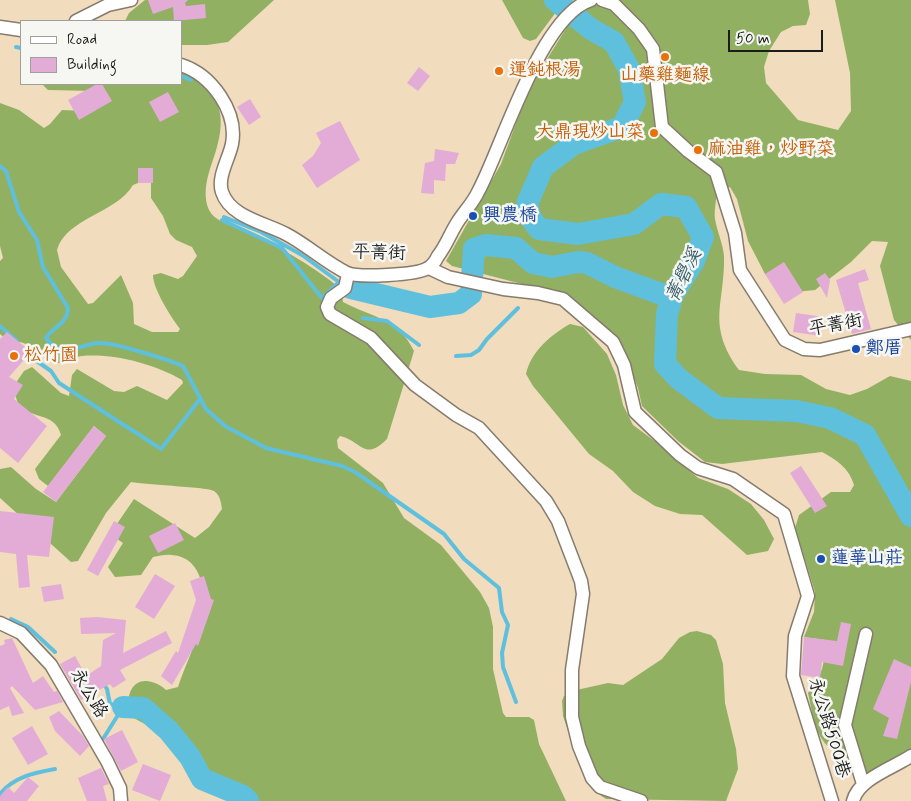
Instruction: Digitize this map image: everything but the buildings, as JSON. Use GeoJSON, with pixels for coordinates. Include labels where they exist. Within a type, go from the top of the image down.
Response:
{"type":"FeatureCollection","features":[{"type":"Feature","properties":{"kind":"street"},"geometry":{"type":"LineString","coordinates":[[78,20],[108,5],[131,0]]}},
{"type":"Feature","properties":{"kind":"street","name":"平菁街"},"geometry":{"type":"LineString","coordinates":[[602,0],[614,4],[639,29],[653,49],[662,127],[688,151],[716,172],[735,233],[740,270],[785,340],[804,349],[820,350],[911,329]]}},
{"type":"Feature","properties":{"kind":"street","name":"平菁街"},"geometry":{"type":"LineString","coordinates":[[182,65],[201,74],[210,84],[224,102],[230,119],[233,134],[232,146],[220,184],[222,192],[232,209],[286,234],[348,274],[407,274],[428,268],[439,256],[457,222],[478,192],[540,53],[564,21],[587,1]]}},
{"type":"Feature","properties":{"kind":"street"},"geometry":{"type":"LineString","coordinates":[[0,27],[20,30]]}},
{"type":"Feature","properties":{"kind":"street","name":"永公路500巷"},"geometry":{"type":"LineString","coordinates":[[428,268],[448,277],[563,299],[613,342],[624,365],[635,412],[680,455],[698,468],[733,479],[784,514],[808,596],[794,636],[793,676],[832,801]]}},
{"type":"Feature","properties":{"kind":"street"},"geometry":{"type":"LineString","coordinates":[[348,274],[346,288],[331,298],[327,307],[330,314],[371,338],[414,385],[456,415],[479,428],[546,502],[558,521],[581,582],[583,594],[572,670],[572,717],[579,746],[592,778],[600,786],[641,801]]}},
{"type":"Feature","properties":{"kind":"street","name":"永公路"},"geometry":{"type":"LineString","coordinates":[[0,622],[21,633],[51,665],[107,761],[120,788],[121,801]]}},
{"type":"Feature","properties":{"kind":"street"},"geometry":{"type":"LineString","coordinates":[[864,784],[845,725],[845,715],[852,695],[866,634]]}},
{"type":"Feature","properties":{"kind":"street"},"geometry":{"type":"LineString","coordinates":[[853,801],[855,793],[864,784],[911,756]]}},
{"type":"Feature","properties":{"kind":"green space"},"geometry":{"type":"Polygon","coordinates":[[[145,0],[274,0],[228,42],[207,45],[182,45],[182,20],[126,20],[129,13],[145,0]]]}},
{"type":"Feature","properties":{"kind":"green space"},"geometry":{"type":"Polygon","coordinates":[[[502,0],[565,0],[536,39],[530,41],[523,38],[502,0]]]}},
{"type":"Feature","properties":{"kind":"green space"},"geometry":{"type":"Polygon","coordinates":[[[592,0],[808,0],[810,14],[806,25],[793,26],[781,32],[769,51],[764,67],[766,83],[798,120],[838,130],[851,111],[850,73],[835,0],[911,0],[911,340],[894,320],[880,266],[888,242],[872,241],[851,262],[815,290],[795,292],[765,274],[748,241],[737,199],[730,187],[717,192],[715,209],[715,219],[724,256],[719,314],[720,327],[729,354],[739,370],[765,374],[801,375],[826,389],[850,395],[867,389],[890,376],[911,381],[911,750],[865,777],[858,772],[847,756],[829,747],[818,732],[815,723],[808,693],[820,675],[825,640],[804,637],[814,612],[815,592],[795,528],[799,515],[831,492],[850,492],[854,485],[846,469],[822,452],[722,464],[705,462],[678,441],[642,406],[638,388],[625,356],[553,292],[452,266],[446,261],[501,164],[529,88],[567,27],[586,10],[592,0]]]}},
{"type":"Feature","properties":{"kind":"green space"},"geometry":{"type":"Polygon","coordinates":[[[182,67],[207,88],[220,110],[220,136],[206,190],[207,205],[211,213],[221,221],[278,247],[304,262],[341,289],[343,302],[384,320],[408,340],[414,351],[387,439],[379,446],[368,449],[340,436],[337,440],[338,448],[383,483],[404,518],[441,545],[480,592],[489,608],[493,627],[493,669],[503,713],[506,717],[529,717],[534,720],[539,744],[566,801],[258,801],[235,792],[216,777],[188,748],[165,738],[154,729],[130,716],[129,696],[135,685],[145,681],[156,683],[166,690],[178,687],[201,622],[203,590],[197,570],[191,563],[183,557],[170,555],[153,557],[141,575],[115,577],[108,567],[123,543],[110,534],[134,499],[195,538],[209,527],[222,509],[221,501],[214,491],[201,488],[131,482],[106,513],[78,561],[71,562],[0,498],[0,469],[11,467],[36,489],[56,502],[106,436],[94,426],[48,486],[39,479],[35,469],[61,435],[54,422],[23,409],[18,403],[13,387],[24,371],[32,367],[61,393],[69,396],[72,375],[77,369],[114,391],[124,392],[137,386],[167,400],[183,383],[182,380],[159,369],[120,358],[82,356],[56,363],[48,360],[28,345],[7,339],[0,334],[0,261],[3,258],[0,246],[0,103],[19,110],[44,128],[62,110],[85,111],[96,91],[48,90],[43,85],[182,85],[182,67]],[[151,183],[133,185],[126,195],[70,230],[62,239],[57,250],[61,267],[88,304],[93,303],[121,275],[133,303],[134,324],[152,332],[178,332],[180,329],[159,295],[153,275],[161,273],[178,279],[183,276],[197,256],[192,247],[176,240],[170,234],[163,216],[151,198],[151,183]]]}},
{"type":"Feature","properties":{"kind":"green space"},"geometry":{"type":"Polygon","coordinates":[[[570,324],[583,327],[607,354],[616,375],[623,405],[633,425],[660,445],[698,478],[728,489],[751,504],[764,520],[774,539],[768,551],[747,555],[702,515],[680,514],[655,506],[633,492],[613,471],[589,454],[533,386],[526,374],[532,358],[543,344],[570,324]]]}},
{"type":"Feature","properties":{"kind":"green space"},"geometry":{"type":"Polygon","coordinates":[[[697,631],[711,635],[716,640],[723,664],[725,703],[736,749],[738,769],[726,801],[606,799],[594,791],[581,769],[563,716],[562,701],[564,696],[572,691],[608,683],[623,685],[662,659],[679,638],[690,632],[697,631]]]}},
{"type":"Feature","properties":{"kind":"waterway","name":"菁礐溪"},"geometry":{"type":"LineString","coordinates":[[555,0],[591,29],[614,42],[629,69],[635,102],[622,127],[574,144],[543,167],[527,204],[530,217],[539,229],[578,234],[634,224],[661,204],[686,207],[703,237],[694,261],[673,294],[667,314],[665,364],[679,379],[718,408],[796,411],[830,418],[865,435],[911,516]]}},
{"type":"Feature","properties":{"kind":"waterway"},"geometry":{"type":"LineString","coordinates":[[16,47],[20,48]]}},
{"type":"Feature","properties":{"kind":"waterway"},"geometry":{"type":"LineString","coordinates":[[182,76],[191,80]]}},
{"type":"Feature","properties":{"kind":"waterway"},"geometry":{"type":"LineString","coordinates":[[0,166],[6,171],[19,212],[37,240],[43,267],[68,308],[66,317],[46,338],[50,343],[55,347],[64,349],[75,349],[95,343],[108,344],[142,352],[183,366],[206,409],[225,426],[266,448],[342,466],[355,472],[444,534],[464,559],[499,588],[502,612],[508,625],[502,653],[503,667],[516,702]]}},
{"type":"Feature","properties":{"kind":"waterway"},"geometry":{"type":"LineString","coordinates":[[222,220],[282,248],[322,298],[339,282],[302,255],[261,232],[224,217]]}},
{"type":"Feature","properties":{"kind":"waterway"},"geometry":{"type":"LineString","coordinates":[[351,288],[430,307],[459,303],[471,294],[474,249],[486,245],[516,248],[533,263],[552,267],[578,262],[587,263],[615,277],[661,294],[673,294]]}},
{"type":"Feature","properties":{"kind":"waterway"},"geometry":{"type":"LineString","coordinates":[[456,356],[471,355],[479,350],[487,339],[518,308]]}},
{"type":"Feature","properties":{"kind":"waterway"},"geometry":{"type":"LineString","coordinates":[[363,318],[387,321],[419,345]]}},
{"type":"Feature","properties":{"kind":"waterway"},"geometry":{"type":"LineString","coordinates":[[0,326],[17,341]]}},
{"type":"Feature","properties":{"kind":"waterway"},"geometry":{"type":"LineString","coordinates":[[25,353],[51,371],[59,383],[158,447]]}},
{"type":"Feature","properties":{"kind":"waterway"},"geometry":{"type":"LineString","coordinates":[[161,449],[200,399]]}},
{"type":"Feature","properties":{"kind":"waterway"},"geometry":{"type":"LineString","coordinates":[[11,619],[28,627],[55,652]]}},
{"type":"Feature","properties":{"kind":"waterway"},"geometry":{"type":"LineString","coordinates":[[103,683],[107,689],[110,704],[123,707],[103,739]]}},
{"type":"Feature","properties":{"kind":"waterway"},"geometry":{"type":"LineString","coordinates":[[123,707],[143,708],[169,731],[190,757],[202,779],[243,796],[248,801]]}},
{"type":"Feature","properties":{"kind":"waterway"},"geometry":{"type":"LineString","coordinates":[[0,794],[11,783],[32,774],[55,769]]}},
{"type":"Feature","properties":{"kind":"place","name":"山藥雞麵線"},"geometry":{"type":"Point","coordinates":[665,57]}},
{"type":"Feature","properties":{"kind":"place","name":"運鈍根湯"},"geometry":{"type":"Point","coordinates":[499,71]}},
{"type":"Feature","properties":{"kind":"place","name":"大鼎現炒山菜"},"geometry":{"type":"Point","coordinates":[654,133]}},
{"type":"Feature","properties":{"kind":"place","name":"麻油雞，炒野菜"},"geometry":{"type":"Point","coordinates":[698,150]}},
{"type":"Feature","properties":{"kind":"place","name":"興農橋"},"geometry":{"type":"Point","coordinates":[473,216]}},
{"type":"Feature","properties":{"kind":"place","name":"鄭厝"},"geometry":{"type":"Point","coordinates":[856,349]}},
{"type":"Feature","properties":{"kind":"place","name":"松竹園"},"geometry":{"type":"Point","coordinates":[14,356]}},
{"type":"Feature","properties":{"kind":"place","name":"蓮華山莊"},"geometry":{"type":"Point","coordinates":[821,559]}}]}
